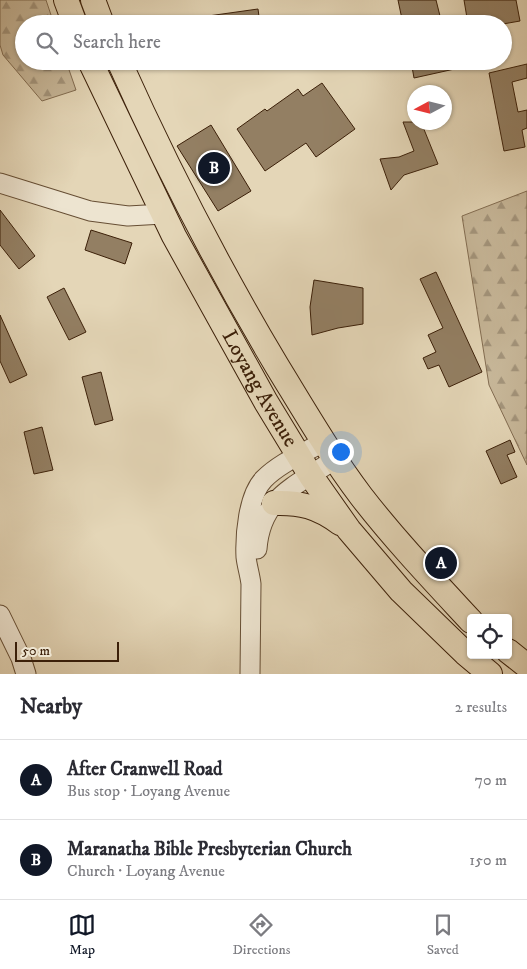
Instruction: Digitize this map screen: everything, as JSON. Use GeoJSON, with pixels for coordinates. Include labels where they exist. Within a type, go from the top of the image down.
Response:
{"type":"FeatureCollection","features":[{"type":"Feature","properties":{"kind":"main road"},"geometry":{"type":"LineString","coordinates":[[66,0],[72,15]]}},
{"type":"Feature","properties":{"kind":"main road"},"geometry":{"type":"LineString","coordinates":[[93,0],[99,15]]}},
{"type":"Feature","properties":{"kind":"main road","name":"Loyang Avenue"},"geometry":{"type":"LineString","coordinates":[[94,70],[163,214],[266,402],[311,476],[349,530],[401,591],[465,653],[490,674]]}},
{"type":"Feature","properties":{"kind":"main road","name":"Loyang Avenue"},"geometry":{"type":"LineString","coordinates":[[122,70],[150,131],[239,303],[329,450],[360,495],[388,530],[467,617]]}},
{"type":"Feature","properties":{"kind":"main road"},"geometry":{"type":"LineString","coordinates":[[274,503],[289,502],[310,506],[326,512],[349,530]]}},
{"type":"Feature","properties":{"kind":"main road"},"geometry":{"type":"LineString","coordinates":[[512,654],[527,666]]}},
{"type":"Feature","properties":{"kind":"street"},"geometry":{"type":"LineString","coordinates":[[0,183],[90,211],[128,216],[163,214]]}},
{"type":"Feature","properties":{"kind":"street"},"geometry":{"type":"LineString","coordinates":[[250,674],[250,574],[246,559],[246,544],[254,492],[263,480],[299,456],[329,450]]}},
{"type":"Feature","properties":{"kind":"street"},"geometry":{"type":"LineString","coordinates":[[250,574],[256,562],[258,533],[268,511],[281,494],[311,476],[329,450]]}},
{"type":"Feature","properties":{"kind":"street"},"geometry":{"type":"LineString","coordinates":[[0,615],[21,658],[26,674]]}},
{"type":"Feature","properties":{"kind":"green space"},"geometry":{"type":"Polygon","coordinates":[[[0,0],[46,0],[51,15],[15,15],[15,69],[3,55],[0,45],[0,0]]]}},
{"type":"Feature","properties":{"kind":"green space"},"geometry":{"type":"Polygon","coordinates":[[[16,70],[69,70],[76,90],[42,101],[16,70]]]}},
{"type":"Feature","properties":{"kind":"green space"},"geometry":{"type":"Polygon","coordinates":[[[527,191],[527,465],[489,385],[462,216],[527,191]]]}},
{"type":"Feature","properties":{"kind":"building"},"geometry":{"type":"Polygon","coordinates":[[[398,0],[436,0],[440,15],[401,15],[398,0]]]}},
{"type":"Feature","properties":{"kind":"building"},"geometry":{"type":"Polygon","coordinates":[[[464,0],[516,0],[520,21],[512,22],[512,15],[466,15],[464,0]]]}},
{"type":"Feature","properties":{"kind":"building"},"geometry":{"type":"Polygon","coordinates":[[[258,9],[259,15],[215,15],[258,9]]]}},
{"type":"Feature","properties":{"kind":"building"},"geometry":{"type":"Polygon","coordinates":[[[527,64],[527,78],[512,82],[518,112],[527,110],[527,128],[522,130],[525,147],[504,151],[489,73],[512,70],[512,68],[527,64]]]}},
{"type":"Feature","properties":{"kind":"building"},"geometry":{"type":"Polygon","coordinates":[[[413,70],[450,70],[414,78],[413,70]]]}},
{"type":"Feature","properties":{"kind":"building"},"geometry":{"type":"Polygon","coordinates":[[[322,83],[355,129],[316,157],[306,143],[265,171],[237,129],[298,89],[303,96],[322,83]]]}},
{"type":"Feature","properties":{"kind":"building"},"geometry":{"type":"Polygon","coordinates":[[[403,122],[407,122],[407,130],[424,130],[438,164],[404,175],[391,190],[380,159],[399,157],[414,151],[403,122]]]}},
{"type":"Feature","properties":{"kind":"building"},"geometry":{"type":"Polygon","coordinates":[[[211,125],[251,191],[218,211],[177,146],[211,125]]]}},
{"type":"Feature","properties":{"kind":"building"},"geometry":{"type":"Polygon","coordinates":[[[0,210],[35,256],[19,269],[0,245],[0,210]]]}},
{"type":"Feature","properties":{"kind":"building"},"geometry":{"type":"Polygon","coordinates":[[[91,230],[132,243],[125,264],[85,250],[91,230]]]}},
{"type":"Feature","properties":{"kind":"building"},"geometry":{"type":"Polygon","coordinates":[[[436,272],[482,372],[449,387],[439,365],[428,369],[423,358],[436,352],[428,335],[443,328],[420,279],[436,272]]]}},
{"type":"Feature","properties":{"kind":"building"},"geometry":{"type":"Polygon","coordinates":[[[314,280],[363,288],[363,324],[312,335],[310,307],[314,280]]]}},
{"type":"Feature","properties":{"kind":"building"},"geometry":{"type":"Polygon","coordinates":[[[64,288],[86,332],[69,340],[47,297],[64,288]]]}},
{"type":"Feature","properties":{"kind":"building"},"geometry":{"type":"Polygon","coordinates":[[[0,315],[27,375],[10,383],[0,361],[0,315]]]}},
{"type":"Feature","properties":{"kind":"building"},"geometry":{"type":"Polygon","coordinates":[[[101,372],[113,420],[95,425],[82,377],[101,372]]]}},
{"type":"Feature","properties":{"kind":"building"},"geometry":{"type":"Polygon","coordinates":[[[42,427],[53,470],[34,474],[24,432],[42,427]]]}},
{"type":"Feature","properties":{"kind":"building"},"geometry":{"type":"Polygon","coordinates":[[[510,440],[515,452],[507,455],[517,477],[501,484],[486,451],[510,440]]]}},
{"type":"Feature","properties":{"kind":"place","name":"Maranatha Bible Presbyterian Church"},"geometry":{"type":"Point","coordinates":[214,168]}},
{"type":"Feature","properties":{"kind":"place","name":"After Cranwell Road"},"geometry":{"type":"Point","coordinates":[441,563]}}]}
